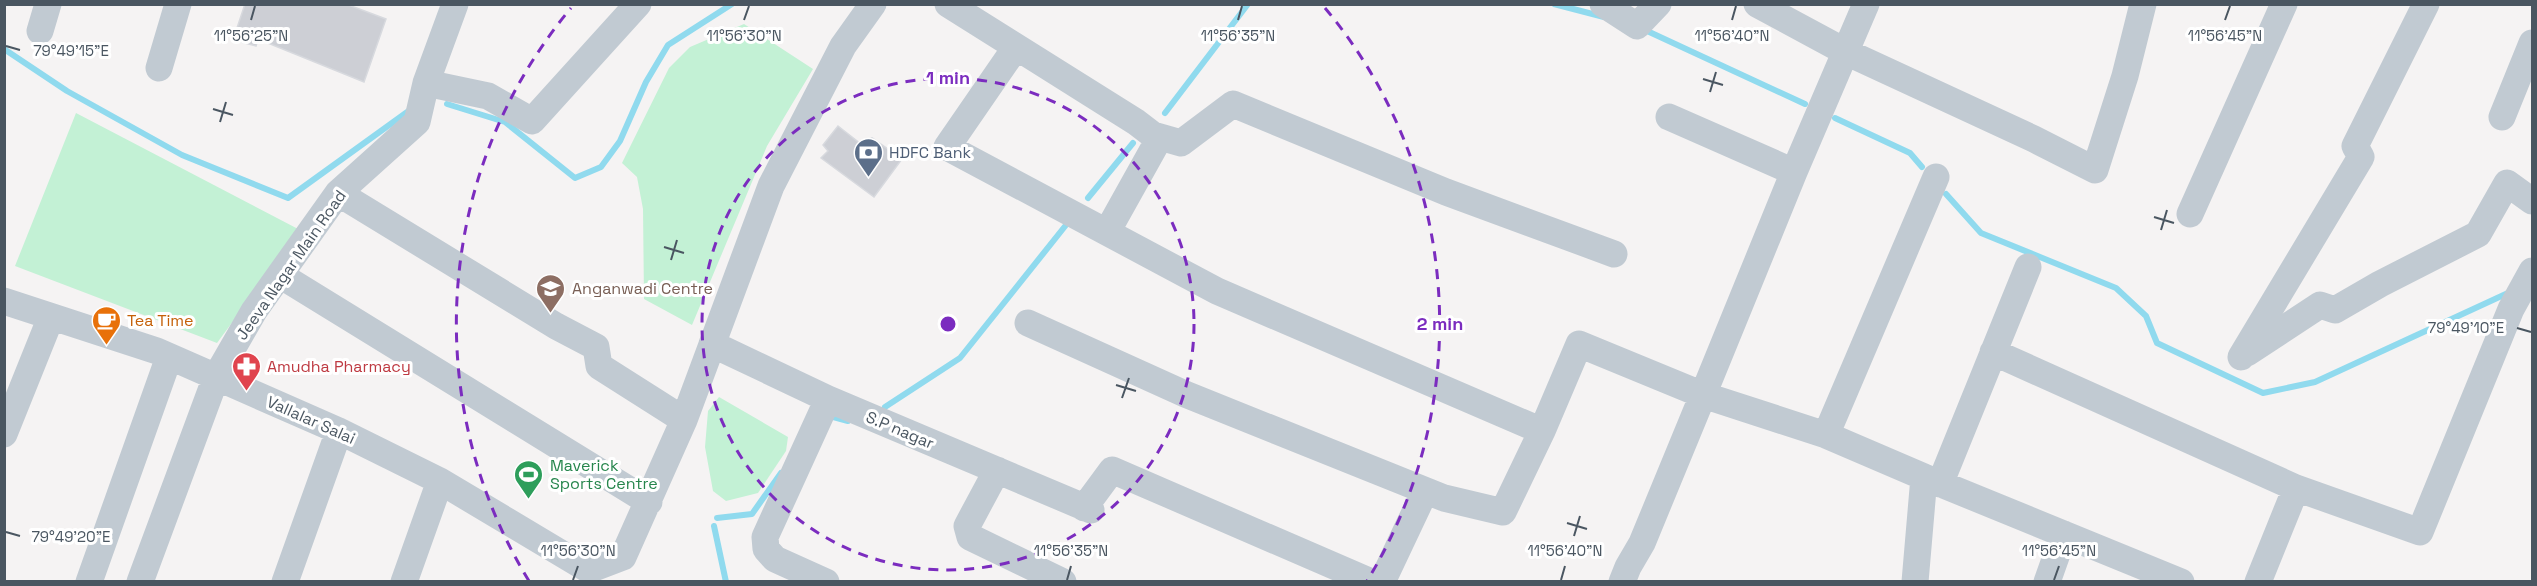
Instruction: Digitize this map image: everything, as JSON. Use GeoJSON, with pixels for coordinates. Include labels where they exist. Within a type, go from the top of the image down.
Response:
{"type":"FeatureCollection","features":[{"type":"Feature","properties":{"kind":"street"},"geometry":{"type":"LineString","coordinates":[[40,31],[48,4]]}},
{"type":"Feature","properties":{"kind":"street"},"geometry":{"type":"LineString","coordinates":[[159,68],[178,4]]}},
{"type":"Feature","properties":{"kind":"street","name":"Jeeva Nagar Main Road"},"geometry":{"type":"LineString","coordinates":[[140,582],[216,377],[254,311],[338,193],[417,122],[426,83],[455,4]]}},
{"type":"Feature","properties":{"kind":"street"},"geometry":{"type":"LineString","coordinates":[[426,83],[488,96],[532,121],[638,4]]}},
{"type":"Feature","properties":{"kind":"street"},"geometry":{"type":"LineString","coordinates":[[586,576],[623,557],[684,420],[771,186],[843,46],[873,4]]}},
{"type":"Feature","properties":{"kind":"street"},"geometry":{"type":"LineString","coordinates":[[948,4],[1136,122],[1153,135],[1181,143],[1233,104],[1446,192],[1614,254]]}},
{"type":"Feature","properties":{"kind":"street"},"geometry":{"type":"LineString","coordinates":[[1603,4],[1637,26],[1658,4]]}},
{"type":"Feature","properties":{"kind":"street"},"geometry":{"type":"LineString","coordinates":[[1757,4],[1846,52],[2034,139],[2095,170],[2125,76],[2143,4]]}},
{"type":"Feature","properties":{"kind":"street"},"geometry":{"type":"LineString","coordinates":[[1622,582],[1642,543],[1794,172],[1866,4]]}},
{"type":"Feature","properties":{"kind":"street"},"geometry":{"type":"LineString","coordinates":[[2190,214],[2284,4]]}},
{"type":"Feature","properties":{"kind":"street"},"geometry":{"type":"LineString","coordinates":[[2426,4],[2355,146],[2361,158],[2241,357],[2320,305],[2335,309],[2478,234],[2507,183],[2532,201]]}},
{"type":"Feature","properties":{"kind":"street"},"geometry":{"type":"LineString","coordinates":[[2502,117],[2532,43]]}},
{"type":"Feature","properties":{"kind":"street"},"geometry":{"type":"LineString","coordinates":[[1016,47],[947,147],[1217,291],[1542,431]]}},
{"type":"Feature","properties":{"kind":"street"},"geometry":{"type":"LineString","coordinates":[[1669,117],[1794,172]]}},
{"type":"Feature","properties":{"kind":"street"},"geometry":{"type":"LineString","coordinates":[[1107,232],[1160,137]]}},
{"type":"Feature","properties":{"kind":"street"},"geometry":{"type":"LineString","coordinates":[[1826,435],[1936,177]]}},
{"type":"Feature","properties":{"kind":"street"},"geometry":{"type":"LineString","coordinates":[[338,193],[596,348],[599,366],[684,420]]}},
{"type":"Feature","properties":{"kind":"street"},"geometry":{"type":"LineString","coordinates":[[1915,582],[1932,481],[1994,352],[2028,267]]}},
{"type":"Feature","properties":{"kind":"street"},"geometry":{"type":"LineString","coordinates":[[1994,352],[2296,488],[2420,532],[2511,309],[2532,271]]}},
{"type":"Feature","properties":{"kind":"street"},"geometry":{"type":"LineString","coordinates":[[280,275],[649,502]]}},
{"type":"Feature","properties":{"kind":"street","name":"Vallalar Salai"},"geometry":{"type":"LineString","coordinates":[[4,301],[170,357],[339,430],[440,481],[586,576]]}},
{"type":"Feature","properties":{"kind":"street"},"geometry":{"type":"LineString","coordinates":[[4,434],[51,316]]}},
{"type":"Feature","properties":{"kind":"street"},"geometry":{"type":"LineString","coordinates":[[1028,324],[1185,394],[1444,498],[1503,512],[1542,431],[1579,344],[1703,395],[1826,435],[1932,481],[2181,582]]}},
{"type":"Feature","properties":{"kind":"street","name":"S.P nagar"},"geometry":{"type":"LineString","coordinates":[[712,344],[828,399],[1087,509],[1112,470],[1371,582]]}},
{"type":"Feature","properties":{"kind":"street"},"geometry":{"type":"LineString","coordinates":[[89,582],[170,357]]}},
{"type":"Feature","properties":{"kind":"street"},"geometry":{"type":"LineString","coordinates":[[826,582],[775,559],[765,549],[765,537],[828,399]]}},
{"type":"Feature","properties":{"kind":"street"},"geometry":{"type":"LineString","coordinates":[[285,582],[339,430]]}},
{"type":"Feature","properties":{"kind":"street"},"geometry":{"type":"LineString","coordinates":[[997,470],[967,526],[970,537],[1063,582]]}},
{"type":"Feature","properties":{"kind":"street"},"geometry":{"type":"LineString","coordinates":[[404,582],[440,481]]}},
{"type":"Feature","properties":{"kind":"street"},"geometry":{"type":"LineString","coordinates":[[2258,582],[2296,488]]}},
{"type":"Feature","properties":{"kind":"street"},"geometry":{"type":"LineString","coordinates":[[1382,582],[1425,490]]}},
{"type":"Feature","properties":{"kind":"street"},"geometry":{"type":"LineString","coordinates":[[2047,582],[2064,534]]}},
{"type":"Feature","properties":{"kind":"green space"},"geometry":{"type":"Polygon","coordinates":[[[744,24],[813,69],[767,146],[692,325],[644,299],[643,209],[637,177],[622,163],[669,68],[690,47],[744,24]]]}},
{"type":"Feature","properties":{"kind":"green space"},"geometry":{"type":"Polygon","coordinates":[[[76,113],[300,230],[217,343],[15,266],[76,113]]]}},
{"type":"Feature","properties":{"kind":"green space"},"geometry":{"type":"Polygon","coordinates":[[[719,397],[788,437],[786,451],[758,493],[726,501],[713,491],[705,447],[708,411],[719,397]]]}},
{"type":"Feature","properties":{"kind":"building"},"geometry":{"type":"Polygon","coordinates":[[[245,4],[346,4],[386,19],[364,82],[258,39],[256,46],[233,40],[245,4]]]}},
{"type":"Feature","properties":{"kind":"building","name":"HDFC Bank"},"geometry":{"type":"Polygon","coordinates":[[[838,126],[861,144],[872,138],[902,159],[874,197],[821,158],[828,151],[823,145],[838,126]]]}},
{"type":"Feature","properties":{"kind":"waterway"},"geometry":{"type":"LineString","coordinates":[[447,104],[505,122],[575,178],[601,167],[620,141],[646,82],[668,45],[732,4]]}},
{"type":"Feature","properties":{"kind":"waterway"},"geometry":{"type":"LineString","coordinates":[[1165,113],[1248,4]]}},
{"type":"Feature","properties":{"kind":"waterway"},"geometry":{"type":"LineString","coordinates":[[1554,4],[1604,17]]}},
{"type":"Feature","properties":{"kind":"waterway"},"geometry":{"type":"LineString","coordinates":[[1645,30],[1805,104]]}},
{"type":"Feature","properties":{"kind":"waterway"},"geometry":{"type":"LineString","coordinates":[[4,49],[67,91],[182,155],[288,198],[410,110]]}},
{"type":"Feature","properties":{"kind":"waterway"},"geometry":{"type":"LineString","coordinates":[[1835,118],[1910,153],[1922,167]]}},
{"type":"Feature","properties":{"kind":"waterway"},"geometry":{"type":"LineString","coordinates":[[1088,198],[1133,143]]}},
{"type":"Feature","properties":{"kind":"waterway"},"geometry":{"type":"LineString","coordinates":[[1946,194],[1981,233],[2116,288],[2146,316],[2157,343],[2263,393],[2315,382],[2508,293]]}},
{"type":"Feature","properties":{"kind":"waterway"},"geometry":{"type":"LineString","coordinates":[[885,407],[960,358],[1066,225]]}},
{"type":"Feature","properties":{"kind":"waterway"},"geometry":{"type":"LineString","coordinates":[[826,415],[848,421]]}},
{"type":"Feature","properties":{"kind":"waterway"},"geometry":{"type":"LineString","coordinates":[[717,518],[752,514],[781,473]]}},
{"type":"Feature","properties":{"kind":"waterway"},"geometry":{"type":"LineString","coordinates":[[714,526],[726,582]]}},
{"type":"Feature","properties":{"kind":"place","name":"HDFC Bank"},"geometry":{"type":"Point","coordinates":[868,178]}},
{"type":"Feature","properties":{"kind":"place","name":"Anganwadi Centre"},"geometry":{"type":"Point","coordinates":[551,314]}},
{"type":"Feature","properties":{"kind":"place","name":"Tea Time"},"geometry":{"type":"Point","coordinates":[106,346]}},
{"type":"Feature","properties":{"kind":"place","name":"Amudha Pharmacy"},"geometry":{"type":"Point","coordinates":[246,392]}},
{"type":"Feature","properties":{"kind":"place","name":"Maverick Sports Centre"},"geometry":{"type":"Point","coordinates":[529,500]}}]}
